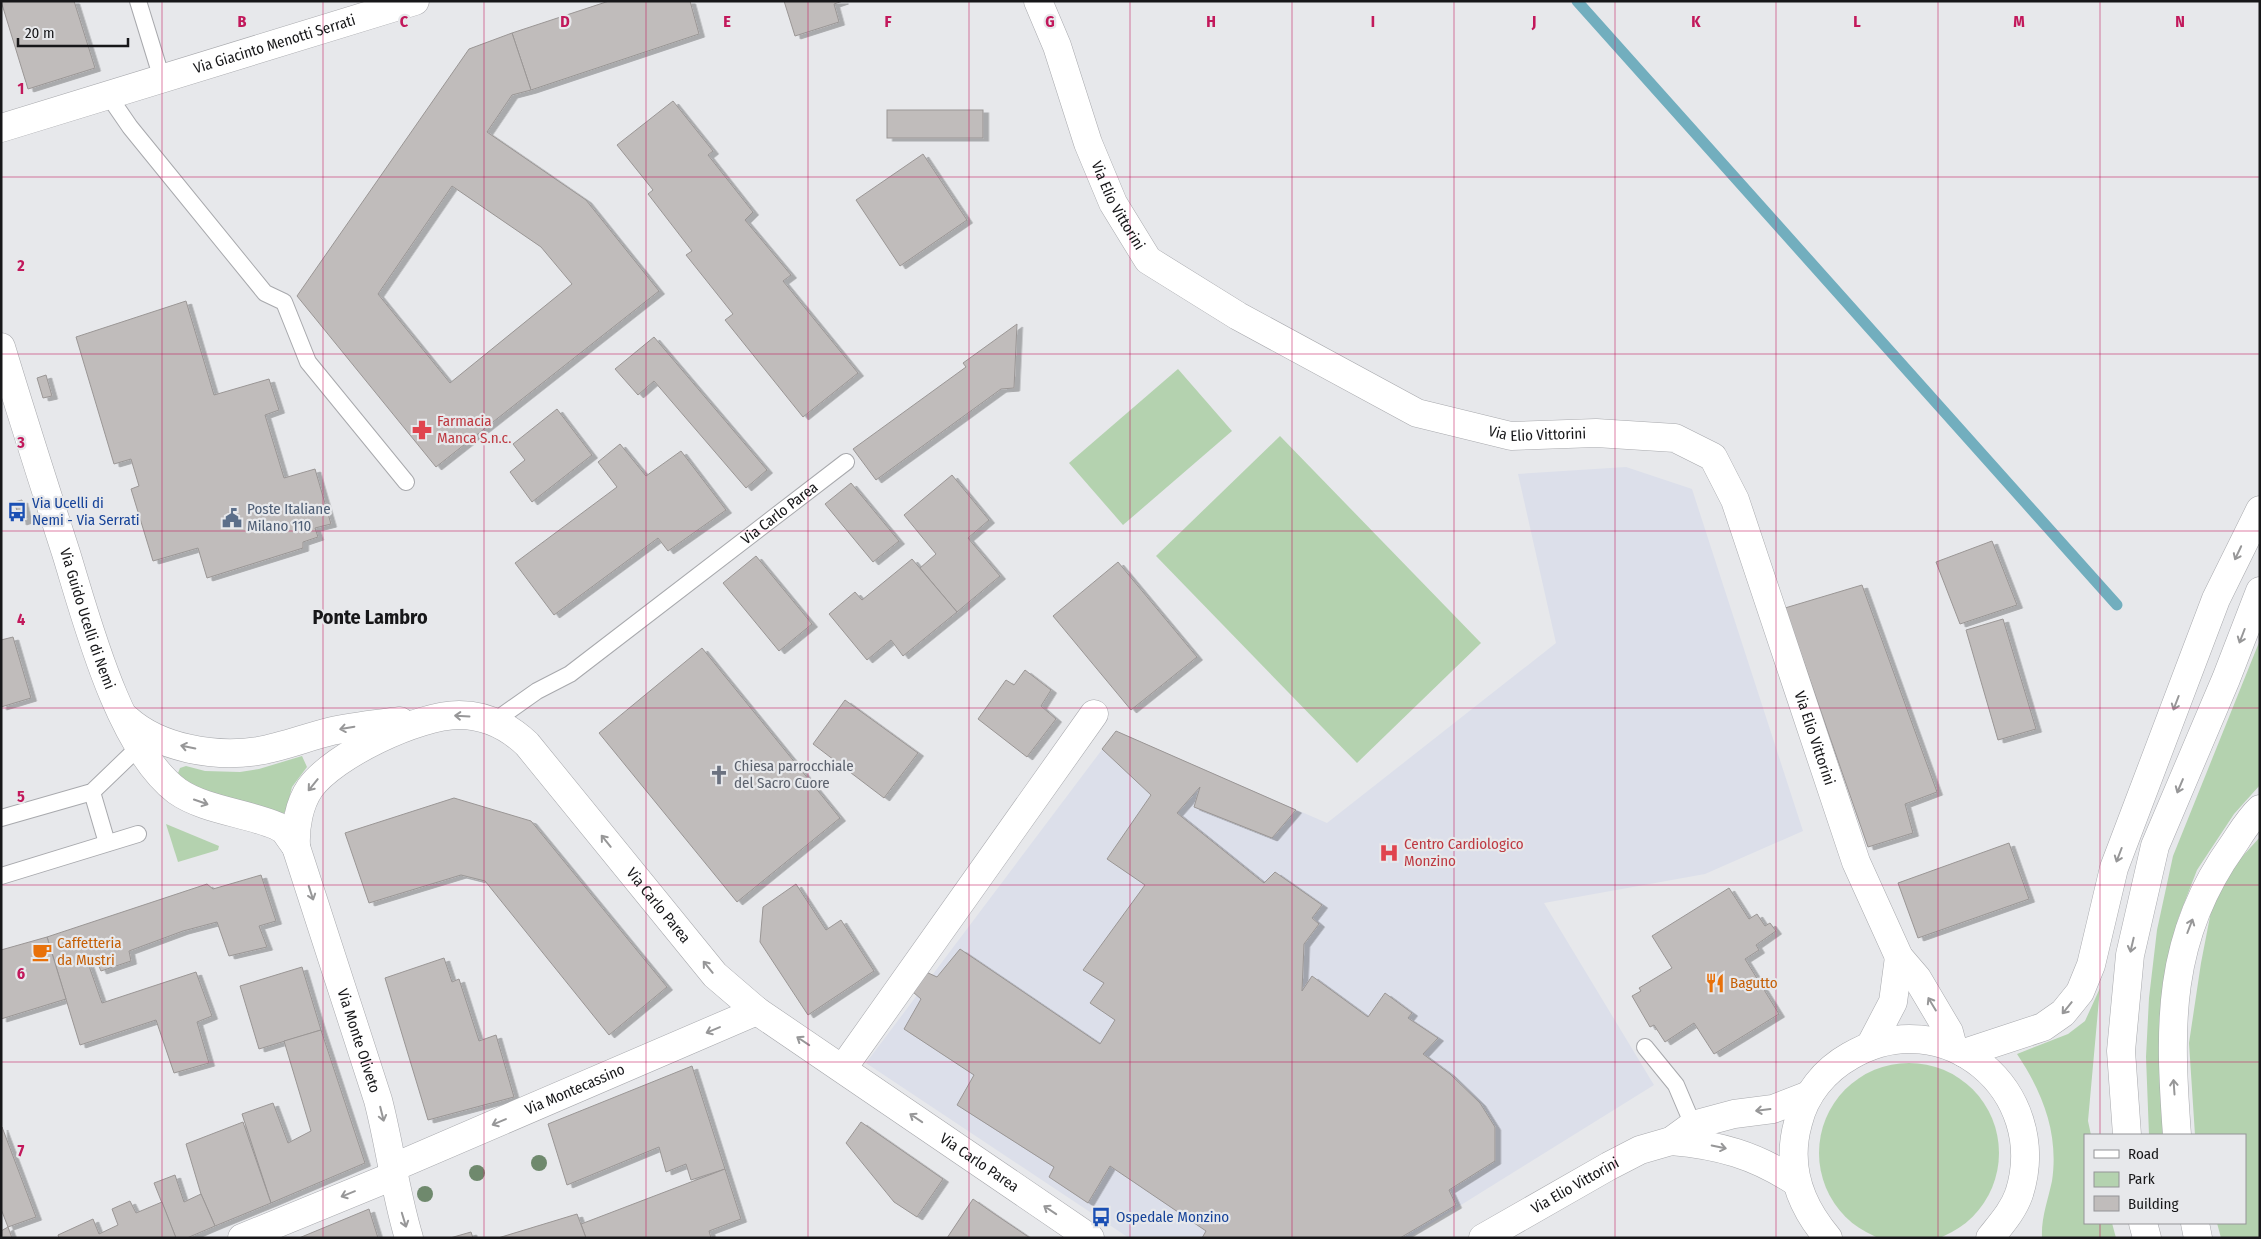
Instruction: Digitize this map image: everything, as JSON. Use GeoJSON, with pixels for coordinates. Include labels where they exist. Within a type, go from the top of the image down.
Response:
{"type":"FeatureCollection","features":[{"type":"Feature","properties":{"kind":"main road","name":"Via Giacinto Menotti Serrati"},"geometry":{"type":"LineString","coordinates":[[1,128],[415,1]]}},
{"type":"Feature","properties":{"kind":"main road","name":"Via Elio Vittorini"},"geometry":{"type":"LineString","coordinates":[[1038,1],[1057,46],[1088,143],[1113,203],[1148,260],[1238,316],[1417,413],[1511,436],[1596,433],[1675,438],[1713,457],[1735,500],[1856,862],[1899,957],[1917,978],[1959,1050]]}},
{"type":"Feature","properties":{"kind":"main road","name":"Via Guido Ucelli di Nemi"},"geometry":{"type":"LineString","coordinates":[[1,347],[96,649],[124,716],[145,741],[161,776],[178,792],[197,801],[277,826],[290,837],[296,847]]}},
{"type":"Feature","properties":{"kind":"main road"},"geometry":{"type":"LineString","coordinates":[[1959,1050],[2043,1027],[2063,1013],[2080,992],[2091,965],[2114,868],[2216,599],[2260,510]]}},
{"type":"Feature","properties":{"kind":"main road"},"geometry":{"type":"LineString","coordinates":[[2127,1134],[2122,1041],[2130,955],[2155,846],[2226,679],[2260,591]]}},
{"type":"Feature","properties":{"kind":"main road"},"geometry":{"type":"LineString","coordinates":[[843,1068],[1094,714]]}},
{"type":"Feature","properties":{"kind":"main road","name":"Via Carlo Parea"},"geometry":{"type":"LineString","coordinates":[[296,847],[296,836],[302,806],[315,782],[346,758],[372,742],[430,719],[460,715],[493,722],[507,728],[527,744],[715,975],[757,1011],[1090,1238]]}},
{"type":"Feature","properties":{"kind":"main road"},"geometry":{"type":"LineString","coordinates":[[145,741],[223,752],[244,753],[268,749],[341,729],[430,719]]}},
{"type":"Feature","properties":{"kind":"main road"},"geometry":{"type":"LineString","coordinates":[[2177,1134],[2171,1054],[2175,990],[2188,930],[2216,868],[2260,808]]}},
{"type":"Feature","properties":{"kind":"main road","name":"Via Monte Oliveto"},"geometry":{"type":"LineString","coordinates":[[296,847],[378,1100],[409,1238]]}},
{"type":"Feature","properties":{"kind":"main road"},"geometry":{"type":"LineString","coordinates":[[1870,1046],[1893,1002],[1899,957]]}},
{"type":"Feature","properties":{"kind":"main road","name":"Via Montecassino"},"geometry":{"type":"LineString","coordinates":[[242,1238],[757,1011]]}},
{"type":"Feature","properties":{"kind":"main road"},"geometry":{"type":"LineString","coordinates":[[1828,1238],[1815,1223],[1803,1204],[1796,1182],[1793,1160],[1794,1137],[1800,1116],[1809,1096],[1823,1077],[1840,1062],[1870,1046],[1904,1039],[1927,1040],[1959,1050],[1988,1069],[2003,1086],[2015,1106],[2022,1128],[2025,1150],[2024,1173],[2012,1227],[1990,1238]]}},
{"type":"Feature","properties":{"kind":"main road","name":"Via Elio Vittorini"},"geometry":{"type":"LineString","coordinates":[[1483,1238],[1609,1166],[1640,1150],[1671,1141],[1693,1125],[1734,1114],[1773,1109],[1809,1096]]}},
{"type":"Feature","properties":{"kind":"main road","name":"Via Elio Vittorini"},"geometry":{"type":"LineString","coordinates":[[1671,1141],[1721,1147],[1772,1166],[1796,1182]]}},
{"type":"Feature","properties":{"kind":"main road"},"geometry":{"type":"LineString","coordinates":[[2143,1224],[2147,1238]]}},
{"type":"Feature","properties":{"kind":"main road"},"geometry":{"type":"LineString","coordinates":[[2195,1224],[2198,1238]]}},
{"type":"Feature","properties":{"kind":"lane"},"geometry":{"type":"LineString","coordinates":[[138,1],[162,79]]}},
{"type":"Feature","properties":{"kind":"lane"},"geometry":{"type":"LineString","coordinates":[[108,95],[130,126],[264,293],[284,302],[308,362],[406,482]]}},
{"type":"Feature","properties":{"kind":"lane","name":"Via Carlo Parea"},"geometry":{"type":"LineString","coordinates":[[493,722],[537,691],[570,674],[846,462]]}},
{"type":"Feature","properties":{"kind":"lane"},"geometry":{"type":"LineString","coordinates":[[1,818],[92,792],[145,741]]}},
{"type":"Feature","properties":{"kind":"lane"},"geometry":{"type":"LineString","coordinates":[[92,792],[107,843]]}},
{"type":"Feature","properties":{"kind":"lane"},"geometry":{"type":"LineString","coordinates":[[1,876],[138,834]]}},
{"type":"Feature","properties":{"kind":"lane"},"geometry":{"type":"LineString","coordinates":[[1645,1047],[1676,1085],[1693,1125]]}},
{"type":"Feature","properties":{"kind":"shaded area","name":"Centro Cardiologico Monzino"},"geometry":{"type":"Polygon","coordinates":[[[1626,467],[1692,489],[1803,831],[1705,874],[1544,903],[1654,1085],[1408,1238],[1129,1238],[866,1063],[1116,731],[1327,823],[1556,643],[1518,474],[1626,467]]]}},
{"type":"Feature","properties":{"kind":"green space"},"geometry":{"type":"Polygon","coordinates":[[[1178,369],[1232,431],[1123,525],[1069,463],[1178,369]]]}},
{"type":"Feature","properties":{"kind":"green space"},"geometry":{"type":"Polygon","coordinates":[[[1280,436],[1481,643],[1357,763],[1156,556],[1280,436]]]}},
{"type":"Feature","properties":{"kind":"green space"},"geometry":{"type":"Polygon","coordinates":[[[2260,640],[2260,785],[2234,814],[2197,870],[2178,919],[2167,971],[2166,1134],[2149,1134],[2146,1057],[2149,998],[2157,930],[2173,856],[2260,640]]]}},
{"type":"Feature","properties":{"kind":"green space"},"geometry":{"type":"Polygon","coordinates":[[[302,756],[307,767],[292,787],[286,811],[282,815],[199,788],[178,773],[180,768],[186,766],[205,771],[240,772],[259,769],[302,756]]]}},
{"type":"Feature","properties":{"kind":"green space"},"geometry":{"type":"Polygon","coordinates":[[[166,824],[219,846],[218,850],[178,862],[166,824]]]}},
{"type":"Feature","properties":{"kind":"green space"},"geometry":{"type":"Polygon","coordinates":[[[2260,837],[2260,1238],[2221,1238],[2217,1224],[2246,1224],[2246,1134],[2195,1134],[2189,1043],[2213,901],[2231,869],[2260,837]]]}},
{"type":"Feature","properties":{"kind":"green space"},"geometry":{"type":"Polygon","coordinates":[[[2100,988],[2088,1121],[2091,1134],[2084,1134],[2084,1224],[2112,1224],[2116,1238],[2042,1238],[2044,1216],[2054,1164],[2051,1130],[2041,1099],[2017,1054],[2068,1034],[2085,1021],[2100,988]]]}},
{"type":"Feature","properties":{"kind":"green space"},"geometry":{"type":"Polygon","coordinates":[[[1900,1063],[1918,1063],[1935,1067],[1952,1073],[1966,1083],[1989,1110],[1999,1144],[1999,1162],[1989,1196],[1966,1223],[1952,1233],[1931,1240],[1887,1240],[1866,1233],[1845,1217],[1829,1196],[1819,1162],[1819,1144],[1823,1127],[1829,1110],[1839,1096],[1866,1073],[1900,1063]]]}},
{"type":"Feature","properties":{"kind":"building"},"geometry":{"type":"Polygon","coordinates":[[[1,1],[74,1],[95,68],[28,89],[1,1]]]}},
{"type":"Feature","properties":{"kind":"building"},"geometry":{"type":"Polygon","coordinates":[[[609,1],[690,1],[699,34],[531,90],[512,33],[609,1]]]}},
{"type":"Feature","properties":{"kind":"building"},"geometry":{"type":"Polygon","coordinates":[[[784,1],[843,1],[834,4],[839,22],[795,36],[784,1]]]}},
{"type":"Feature","properties":{"kind":"building"},"geometry":{"type":"Polygon","coordinates":[[[512,33],[531,90],[512,95],[487,132],[586,200],[659,291],[436,467],[297,296],[469,49],[512,33]],[[452,186],[378,294],[450,383],[572,284],[541,247],[452,186]]]}},
{"type":"Feature","properties":{"kind":"building"},"geometry":{"type":"Polygon","coordinates":[[[673,101],[713,151],[708,155],[753,212],[745,220],[791,275],[783,281],[858,373],[803,417],[725,320],[733,314],[686,255],[692,251],[648,194],[653,190],[617,145],[673,101]]]}},
{"type":"Feature","properties":{"kind":"building"},"geometry":{"type":"Polygon","coordinates":[[[887,110],[983,110],[983,138],[887,138],[887,110]]]}},
{"type":"Feature","properties":{"kind":"building"},"geometry":{"type":"Polygon","coordinates":[[[923,154],[967,220],[900,266],[856,200],[923,154]]]}},
{"type":"Feature","properties":{"kind":"building"},"geometry":{"type":"Polygon","coordinates":[[[186,301],[214,395],[269,379],[279,410],[265,415],[284,478],[315,469],[331,524],[315,528],[318,537],[303,542],[303,548],[207,578],[198,548],[153,561],[131,489],[139,486],[131,459],[114,464],[76,337],[186,301]]]}},
{"type":"Feature","properties":{"kind":"building"},"geometry":{"type":"Polygon","coordinates":[[[1017,324],[1014,388],[1001,389],[876,480],[853,449],[966,367],[963,363],[1017,324]]]}},
{"type":"Feature","properties":{"kind":"building"},"geometry":{"type":"Polygon","coordinates":[[[654,337],[767,470],[746,488],[654,381],[638,395],[615,369],[654,337]]]}},
{"type":"Feature","properties":{"kind":"building"},"geometry":{"type":"Polygon","coordinates":[[[46,375],[52,396],[43,398],[37,378],[46,375]]]}},
{"type":"Feature","properties":{"kind":"building"},"geometry":{"type":"Polygon","coordinates":[[[557,409],[592,455],[532,502],[510,472],[525,460],[513,444],[557,409]]]}},
{"type":"Feature","properties":{"kind":"building"},"geometry":{"type":"Polygon","coordinates":[[[620,444],[646,476],[681,451],[726,510],[668,551],[658,538],[554,615],[515,563],[617,487],[598,462],[620,444]]]}},
{"type":"Feature","properties":{"kind":"building"},"geometry":{"type":"Polygon","coordinates":[[[952,475],[989,520],[968,538],[1000,576],[957,612],[920,568],[936,554],[904,515],[952,475]]]}},
{"type":"Feature","properties":{"kind":"building"},"geometry":{"type":"Polygon","coordinates":[[[851,483],[899,541],[873,562],[825,504],[851,483]]]}},
{"type":"Feature","properties":{"kind":"building"},"geometry":{"type":"Polygon","coordinates":[[[22,500],[27,520],[21,522],[14,502],[22,500]]]}},
{"type":"Feature","properties":{"kind":"building"},"geometry":{"type":"Polygon","coordinates":[[[1992,541],[2017,605],[1960,624],[1936,562],[1992,541]]]}},
{"type":"Feature","properties":{"kind":"building"},"geometry":{"type":"Polygon","coordinates":[[[756,556],[812,624],[779,651],[723,583],[756,556]]]}},
{"type":"Feature","properties":{"kind":"building"},"geometry":{"type":"Polygon","coordinates":[[[912,559],[957,612],[903,656],[891,640],[867,660],[829,614],[855,592],[862,600],[912,559]]]}},
{"type":"Feature","properties":{"kind":"building"},"geometry":{"type":"Polygon","coordinates":[[[1118,562],[1197,657],[1131,710],[1053,616],[1118,562]]]}},
{"type":"Feature","properties":{"kind":"building"},"geometry":{"type":"Polygon","coordinates":[[[1862,585],[1937,792],[1905,804],[1913,833],[1868,847],[1785,608],[1862,585]]]}},
{"type":"Feature","properties":{"kind":"building"},"geometry":{"type":"Polygon","coordinates":[[[2003,619],[2036,729],[1998,740],[1966,630],[2003,619]]]}},
{"type":"Feature","properties":{"kind":"building"},"geometry":{"type":"Polygon","coordinates":[[[13,637],[31,698],[1,707],[1,640],[13,637]]]}},
{"type":"Feature","properties":{"kind":"building","name":"Chiesa parrocchiale del Sacro Cuore"},"geometry":{"type":"Polygon","coordinates":[[[702,648],[840,818],[737,902],[599,733],[702,648]]]}},
{"type":"Feature","properties":{"kind":"building"},"geometry":{"type":"Polygon","coordinates":[[[1025,670],[1051,690],[1041,706],[1056,719],[1027,757],[978,719],[1006,680],[1014,685],[1025,670]]]}},
{"type":"Feature","properties":{"kind":"building"},"geometry":{"type":"Polygon","coordinates":[[[845,700],[918,753],[884,798],[813,744],[845,700]]]}},
{"type":"Feature","properties":{"kind":"building"},"geometry":{"type":"Polygon","coordinates":[[[1116,731],[1296,810],[1272,838],[1194,807],[1200,787],[1177,813],[1264,883],[1275,872],[1322,905],[1312,918],[1319,924],[1304,944],[1302,991],[1312,976],[1368,1017],[1385,993],[1412,1013],[1408,1018],[1438,1038],[1423,1054],[1450,1074],[1480,1103],[1495,1127],[1495,1161],[1449,1190],[1456,1205],[1400,1238],[1202,1238],[1206,1231],[1110,1166],[1088,1203],[1049,1177],[1054,1167],[957,1105],[974,1075],[904,1029],[921,999],[913,992],[926,972],[937,977],[960,949],[1100,1044],[1115,1020],[1090,1003],[1104,983],[1083,970],[1145,885],[1107,859],[1151,795],[1102,749],[1116,731]]]}},
{"type":"Feature","properties":{"kind":"building"},"geometry":{"type":"Polygon","coordinates":[[[454,798],[531,821],[667,987],[609,1035],[485,881],[461,875],[369,903],[345,833],[454,798]]]}},
{"type":"Feature","properties":{"kind":"building"},"geometry":{"type":"Polygon","coordinates":[[[2009,843],[2029,899],[1918,938],[1898,883],[2009,843]]]}},
{"type":"Feature","properties":{"kind":"building"},"geometry":{"type":"Polygon","coordinates":[[[261,875],[276,921],[259,926],[267,947],[229,956],[217,922],[183,931],[129,951],[131,961],[101,971],[96,960],[88,963],[102,1003],[196,972],[212,1016],[197,1022],[209,1063],[174,1073],[156,1020],[80,1045],[47,937],[207,884],[213,889],[261,875]]]}},
{"type":"Feature","properties":{"kind":"building"},"geometry":{"type":"Polygon","coordinates":[[[796,884],[826,930],[841,920],[874,971],[808,1015],[760,942],[763,907],[796,884]]]}},
{"type":"Feature","properties":{"kind":"building"},"geometry":{"type":"Polygon","coordinates":[[[1729,888],[1749,919],[1757,914],[1765,926],[1770,923],[1776,931],[1756,945],[1759,950],[1745,959],[1779,1014],[1714,1054],[1694,1023],[1665,1042],[1654,1025],[1650,1027],[1632,996],[1641,991],[1639,988],[1672,968],[1652,936],[1729,888]]]}},
{"type":"Feature","properties":{"kind":"building"},"geometry":{"type":"Polygon","coordinates":[[[47,937],[66,999],[1,1019],[1,950],[47,937]]]}},
{"type":"Feature","properties":{"kind":"building"},"geometry":{"type":"Polygon","coordinates":[[[444,958],[452,982],[459,979],[479,1041],[496,1035],[514,1097],[428,1120],[385,978],[444,958]]]}},
{"type":"Feature","properties":{"kind":"building"},"geometry":{"type":"Polygon","coordinates":[[[302,967],[321,1030],[259,1049],[240,986],[302,967]]]}},
{"type":"Feature","properties":{"kind":"building"},"geometry":{"type":"Polygon","coordinates":[[[321,1030],[365,1163],[271,1203],[242,1114],[273,1103],[288,1143],[311,1131],[284,1041],[321,1030]]]}},
{"type":"Feature","properties":{"kind":"building"},"geometry":{"type":"Polygon","coordinates":[[[692,1066],[725,1169],[691,1180],[686,1164],[666,1172],[659,1147],[567,1185],[548,1124],[692,1066]]]}},
{"type":"Feature","properties":{"kind":"building"},"geometry":{"type":"Polygon","coordinates":[[[243,1122],[271,1203],[215,1226],[201,1194],[186,1144],[243,1122]]]}},
{"type":"Feature","properties":{"kind":"building"},"geometry":{"type":"Polygon","coordinates":[[[861,1122],[943,1179],[917,1217],[894,1202],[846,1143],[861,1122]]]}},
{"type":"Feature","properties":{"kind":"building"},"geometry":{"type":"Polygon","coordinates":[[[2,1127],[36,1217],[8,1227],[1,1209],[2,1127]]]}},
{"type":"Feature","properties":{"kind":"building"},"geometry":{"type":"Polygon","coordinates":[[[725,1169],[741,1219],[709,1231],[711,1238],[586,1238],[581,1224],[725,1169]]]}},
{"type":"Feature","properties":{"kind":"building"},"geometry":{"type":"Polygon","coordinates":[[[175,1175],[184,1202],[201,1194],[215,1226],[187,1238],[176,1238],[154,1183],[175,1175]]]}},
{"type":"Feature","properties":{"kind":"building"},"geometry":{"type":"Polygon","coordinates":[[[973,1199],[993,1213],[1030,1238],[947,1238],[973,1199]]]}},
{"type":"Feature","properties":{"kind":"building"},"geometry":{"type":"Polygon","coordinates":[[[130,1201],[136,1213],[162,1202],[176,1238],[59,1238],[58,1235],[93,1219],[99,1234],[118,1225],[112,1209],[130,1201]]]}},
{"type":"Feature","properties":{"kind":"building"},"geometry":{"type":"Polygon","coordinates":[[[369,1209],[378,1238],[299,1238],[369,1209]]]}},
{"type":"Feature","properties":{"kind":"building"},"geometry":{"type":"Polygon","coordinates":[[[577,1214],[586,1238],[498,1238],[577,1214]]]}},
{"type":"Feature","properties":{"kind":"building"},"geometry":{"type":"Polygon","coordinates":[[[8,1227],[12,1238],[1,1238],[1,1231],[8,1227]]]}},
{"type":"Feature","properties":{"kind":"building"},"geometry":{"type":"Polygon","coordinates":[[[471,1232],[473,1238],[450,1238],[471,1232]]]}},
{"type":"Feature","properties":{"kind":"waterway"},"geometry":{"type":"LineString","coordinates":[[1577,1],[2117,605]]}},
{"type":"Feature","properties":{"kind":"place","name":"Farmacia Manca S.n.c."},"geometry":{"type":"Point","coordinates":[422,430]}},
{"type":"Feature","properties":{"kind":"place","name":"Via Ucelli di Nemi - Via Serrati"},"geometry":{"type":"Point","coordinates":[17,512]}},
{"type":"Feature","properties":{"kind":"place","name":"Poste Italiane Milano 110"},"geometry":{"type":"Point","coordinates":[232,518]}},
{"type":"Feature","properties":{"kind":"place","name":"Chiesa parrocchiale del Sacro Cuore"},"geometry":{"type":"Point","coordinates":[719,775]}},
{"type":"Feature","properties":{"kind":"place","name":"Centro Cardiologico Monzino"},"geometry":{"type":"Point","coordinates":[1389,853]}},
{"type":"Feature","properties":{"kind":"place","name":"Caffetteria da Mustri"},"geometry":{"type":"Point","coordinates":[42,952]}},
{"type":"Feature","properties":{"kind":"place","name":"Bagutto"},"geometry":{"type":"Point","coordinates":[1715,983]}},
{"type":"Feature","properties":{"kind":"place","name":"Ospedale Monzino"},"geometry":{"type":"Point","coordinates":[1101,1217]}},
{"type":"Feature","properties":{"kind":"district","name":"Ponte Lambro"},"geometry":{"type":"Point","coordinates":[370,617]}}]}
